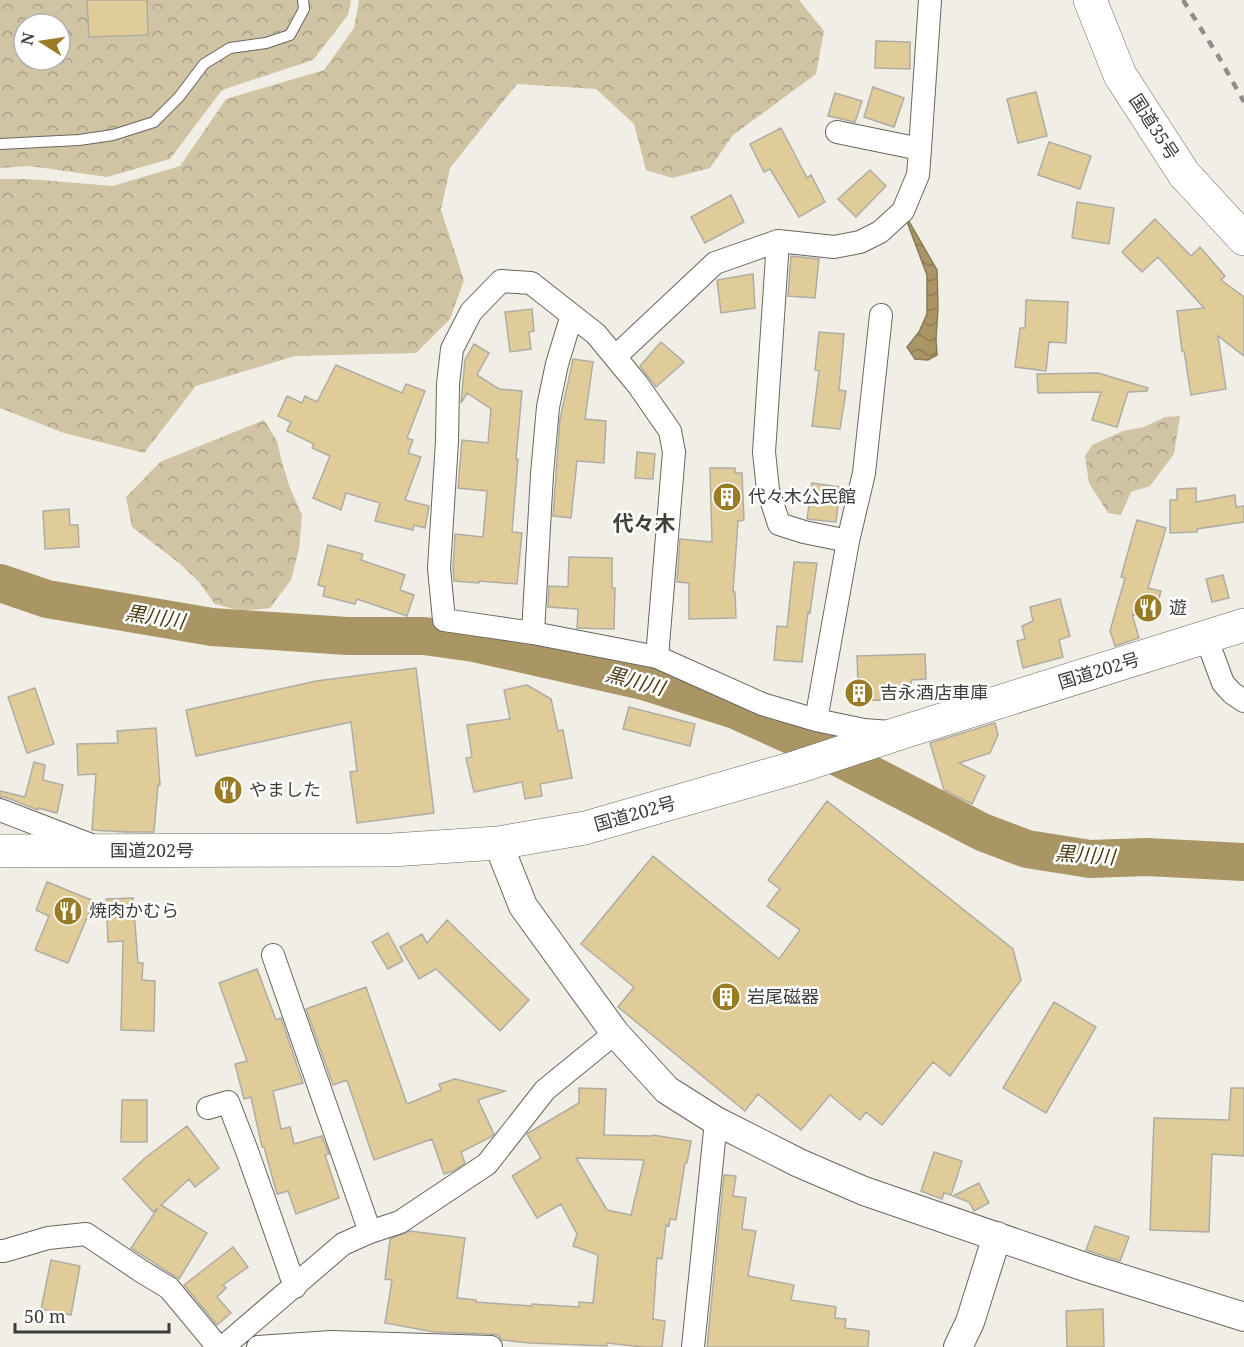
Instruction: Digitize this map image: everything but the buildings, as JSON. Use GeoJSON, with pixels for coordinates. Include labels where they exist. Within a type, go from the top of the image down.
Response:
{"type":"FeatureCollection","features":[{"type":"Feature","properties":{"kind":"highway","name":"国道35号"},"geometry":{"type":"LineString","coordinates":[[1090,0],[1120,75],[1184,174],[1244,238]]}},
{"type":"Feature","properties":{"kind":"highway","name":"国道202号"},"geometry":{"type":"LineString","coordinates":[[0,852],[392,850],[498,843],[585,828],[797,767],[1244,625]]}},
{"type":"Feature","properties":{"kind":"street"},"geometry":{"type":"LineString","coordinates":[[615,357],[716,264],[778,241],[834,247],[860,242],[880,232],[903,211],[918,175],[930,0]]}},
{"type":"Feature","properties":{"kind":"street"},"geometry":{"type":"LineString","coordinates":[[837,132],[920,150]]}},
{"type":"Feature","properties":{"kind":"street"},"geometry":{"type":"LineString","coordinates":[[778,241],[764,452],[768,490],[779,524],[848,541]]}},
{"type":"Feature","properties":{"kind":"street"},"geometry":{"type":"LineString","coordinates":[[657,657],[674,452],[670,431],[638,385],[596,334],[531,283],[501,281],[471,312],[452,349],[448,384],[439,568],[444,620],[532,633],[657,657],[762,704],[816,720],[864,730],[900,733]]}},
{"type":"Feature","properties":{"kind":"street"},"geometry":{"type":"LineString","coordinates":[[532,633],[548,407],[557,364],[572,315]]}},
{"type":"Feature","properties":{"kind":"street"},"geometry":{"type":"LineString","coordinates":[[816,720],[848,541],[864,473],[880,315]]}},
{"type":"Feature","properties":{"kind":"street"},"geometry":{"type":"LineString","coordinates":[[1206,637],[1223,683],[1244,701]]}},
{"type":"Feature","properties":{"kind":"street"},"geometry":{"type":"LineString","coordinates":[[0,810],[109,851]]}},
{"type":"Feature","properties":{"kind":"street"},"geometry":{"type":"LineString","coordinates":[[498,843],[523,906],[615,1033],[667,1090],[716,1121],[799,1163],[864,1191],[1098,1272],[1244,1317]]}},
{"type":"Feature","properties":{"kind":"street"},"geometry":{"type":"LineString","coordinates":[[273,955],[370,1232]]}},
{"type":"Feature","properties":{"kind":"street"},"geometry":{"type":"LineString","coordinates":[[224,1347],[343,1244],[400,1222],[487,1164],[545,1090],[615,1033]]}},
{"type":"Feature","properties":{"kind":"street"},"geometry":{"type":"LineString","coordinates":[[208,1108],[228,1102],[295,1287]]}},
{"type":"Feature","properties":{"kind":"street"},"geometry":{"type":"LineString","coordinates":[[693,1347],[716,1121]]}},
{"type":"Feature","properties":{"kind":"street"},"geometry":{"type":"LineString","coordinates":[[0,1251],[48,1238],[87,1234],[169,1288],[218,1347]]}},
{"type":"Feature","properties":{"kind":"street"},"geometry":{"type":"LineString","coordinates":[[958,1347],[970,1322],[997,1236]]}},
{"type":"Feature","properties":{"kind":"street"},"geometry":{"type":"LineString","coordinates":[[258,1347],[331,1345],[491,1347]]}},
{"type":"Feature","properties":{"kind":"lane"},"geometry":{"type":"LineString","coordinates":[[0,144],[79,140],[113,135],[154,122],[178,97],[204,64],[230,48],[266,43],[290,35],[304,9],[303,0]]}},
{"type":"Feature","properties":{"kind":"green space"},"geometry":{"type":"Polygon","coordinates":[[[0,0],[351,0],[348,15],[313,60],[222,90],[170,159],[107,177],[30,166],[0,168],[0,0]]]}},
{"type":"Feature","properties":{"kind":"green space"},"geometry":{"type":"Polygon","coordinates":[[[359,0],[799,0],[824,31],[816,74],[733,135],[710,168],[672,178],[646,170],[634,124],[596,89],[517,84],[450,168],[441,210],[464,280],[450,319],[416,353],[295,356],[196,386],[144,453],[64,433],[0,408],[0,179],[113,186],[180,166],[226,99],[324,70],[354,28],[359,0]]]}},
{"type":"Feature","properties":{"kind":"green space"},"geometry":{"type":"Polygon","coordinates":[[[1180,416],[1174,454],[1150,486],[1131,492],[1121,515],[1108,513],[1089,483],[1085,456],[1092,445],[1123,431],[1144,427],[1165,417],[1180,416]]]}},
{"type":"Feature","properties":{"kind":"green space"},"geometry":{"type":"Polygon","coordinates":[[[264,420],[277,441],[290,488],[302,515],[299,549],[291,580],[270,608],[242,611],[215,604],[198,581],[179,563],[132,527],[126,497],[160,462],[264,420]]]}},
{"type":"Feature","properties":{"kind":"water"},"geometry":{"type":"Polygon","coordinates":[[[903,211],[937,270],[937,355],[928,360],[915,359],[907,347],[919,332],[927,314],[927,275],[903,211]]]}},
{"type":"Feature","properties":{"kind":"waterway","name":"黒川川"},"geometry":{"type":"LineString","coordinates":[[0,583],[47,599],[212,627],[347,636],[424,636],[474,643],[643,681],[735,710],[822,749],[982,832],[1027,849],[1090,859],[1147,857],[1244,862]]}},
{"type":"Feature","properties":{"kind":"railway"},"geometry":{"type":"LineString","coordinates":[[1183,0],[1244,102]]}},
{"type":"Feature","properties":{"kind":"place","name":"代々木公民館"},"geometry":{"type":"Point","coordinates":[727,497]}},
{"type":"Feature","properties":{"kind":"place","name":"遊"},"geometry":{"type":"Point","coordinates":[1148,608]}},
{"type":"Feature","properties":{"kind":"place","name":"吉永酒店車庫"},"geometry":{"type":"Point","coordinates":[859,693]}},
{"type":"Feature","properties":{"kind":"place","name":"やました"},"geometry":{"type":"Point","coordinates":[228,790]}},
{"type":"Feature","properties":{"kind":"place","name":"焼肉かむら"},"geometry":{"type":"Point","coordinates":[68,911]}},
{"type":"Feature","properties":{"kind":"place","name":"岩尾磁器"},"geometry":{"type":"Point","coordinates":[726,997]}},
{"type":"Feature","properties":{"kind":"district","name":"代々木"},"geometry":{"type":"Point","coordinates":[644,524]}}]}
